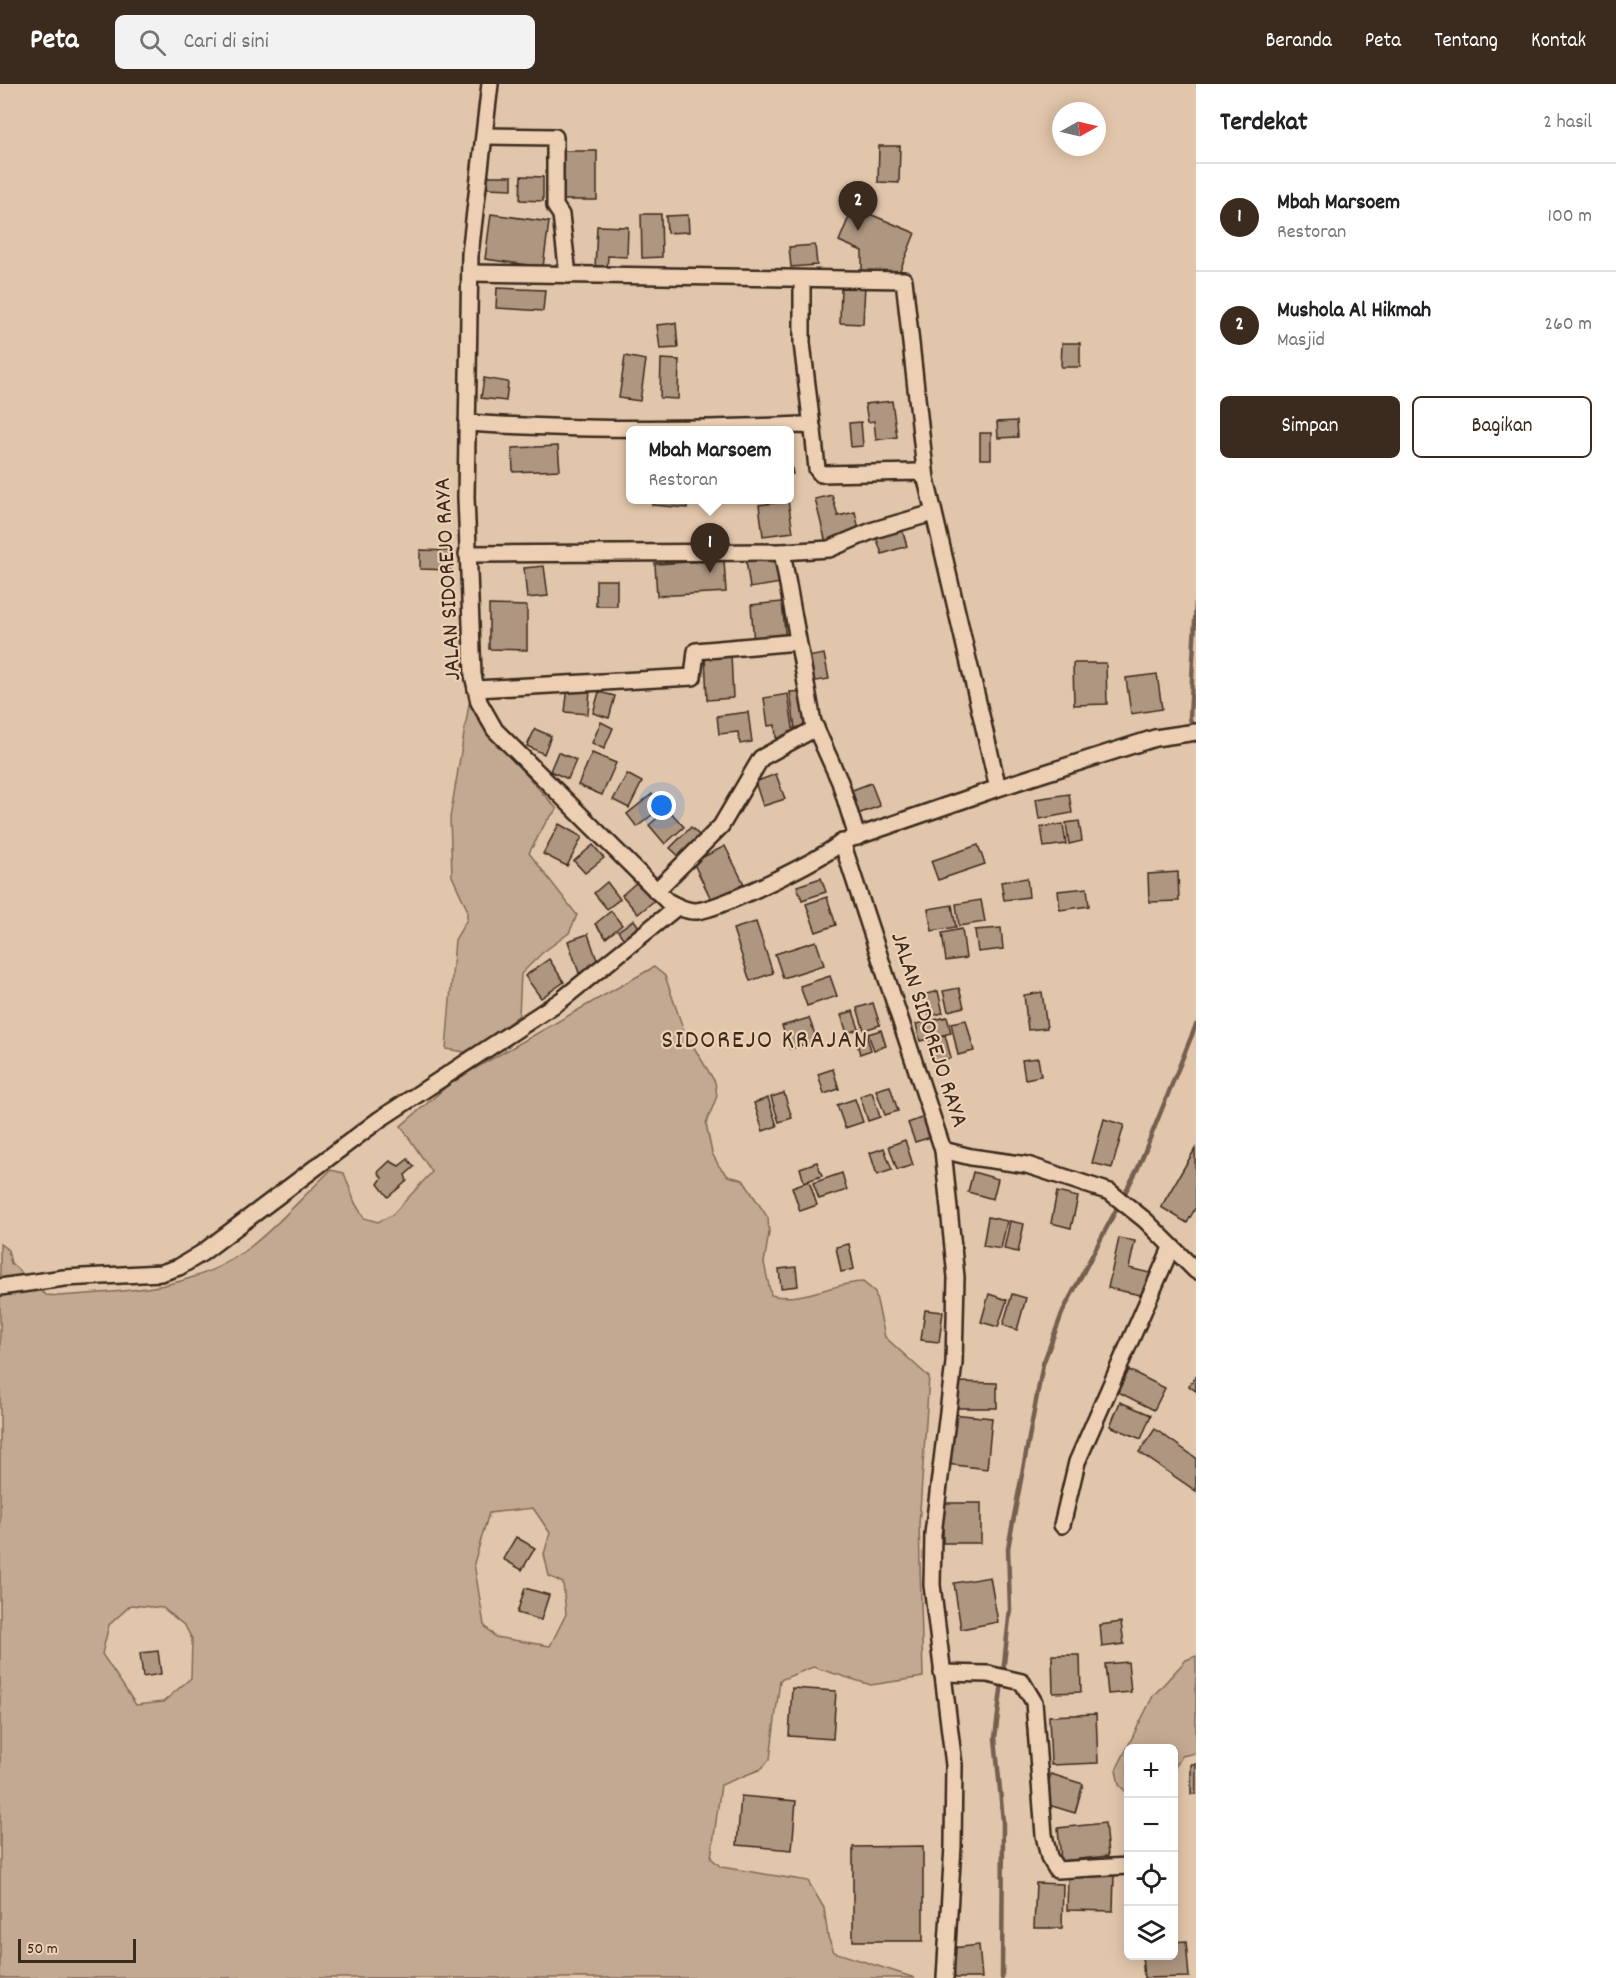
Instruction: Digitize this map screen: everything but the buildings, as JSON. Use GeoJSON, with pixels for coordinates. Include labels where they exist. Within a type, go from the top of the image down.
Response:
{"type":"FeatureCollection","features":[{"type":"Feature","properties":{"kind":"street","name":"JALAN SIDOREJO RAYA"},"geometry":{"type":"LineString","coordinates":[[490,84],[470,273],[467,554],[470,644],[476,689],[480,702],[495,730],[656,891],[677,906]]}},
{"type":"Feature","properties":{"kind":"street"},"geometry":{"type":"LineString","coordinates":[[484,136],[555,137],[555,206],[561,215],[568,275]]}},
{"type":"Feature","properties":{"kind":"street"},"geometry":{"type":"LineString","coordinates":[[470,273],[904,280],[926,478],[999,788]]}},
{"type":"Feature","properties":{"kind":"street"},"geometry":{"type":"LineString","coordinates":[[802,279],[802,343],[817,469],[821,474],[910,471],[919,472],[926,478]]}},
{"type":"Feature","properties":{"kind":"street"},"geometry":{"type":"LineString","coordinates":[[467,423],[626,429]]}},
{"type":"Feature","properties":{"kind":"street"},"geometry":{"type":"LineString","coordinates":[[773,426],[812,427]]}},
{"type":"Feature","properties":{"kind":"street"},"geometry":{"type":"LineString","coordinates":[[467,554],[782,552],[829,549],[874,530],[933,513]]}},
{"type":"Feature","properties":{"kind":"street","name":"JALAN SIDOREJO RAYA"},"geometry":{"type":"LineString","coordinates":[[782,552],[816,728],[840,782],[849,848],[943,1150],[971,1158],[1027,1165],[1110,1192],[1145,1220],[1171,1248]]}},
{"type":"Feature","properties":{"kind":"street"},"geometry":{"type":"LineString","coordinates":[[476,689],[693,676],[696,651],[798,642]]}},
{"type":"Feature","properties":{"kind":"street"},"geometry":{"type":"LineString","coordinates":[[656,891],[721,826],[760,758],[816,728]]}},
{"type":"Feature","properties":{"kind":"street"},"geometry":{"type":"LineString","coordinates":[[0,1287],[64,1278],[144,1275],[179,1267],[202,1253],[380,1119],[560,1001],[677,906],[696,911],[727,900],[821,857],[999,788],[1155,738],[1196,732]]}},
{"type":"Feature","properties":{"kind":"street"},"geometry":{"type":"LineString","coordinates":[[943,1150],[956,1276],[954,1363],[933,1534],[932,1585],[954,1765],[953,1846],[945,1978]]}},
{"type":"Feature","properties":{"kind":"street"},"geometry":{"type":"LineString","coordinates":[[1062,1525],[1077,1462],[1171,1248],[1196,1270]]}},
{"type":"Feature","properties":{"kind":"street"},"geometry":{"type":"LineString","coordinates":[[942,1673],[988,1674],[1022,1682],[1034,1702],[1044,1835],[1049,1857],[1057,1870],[1124,1866]]}},
{"type":"Feature","properties":{"kind":"shaded area"},"geometry":{"type":"Polygon","coordinates":[[[469,704],[511,758],[557,809],[546,822],[529,853],[577,915],[569,933],[542,953],[521,974],[519,1015],[488,1041],[465,1052],[446,1049],[455,940],[467,919],[467,909],[452,876],[450,818],[469,704]]]}},
{"type":"Feature","properties":{"kind":"shaded area"},"geometry":{"type":"Polygon","coordinates":[[[654,967],[665,976],[684,1031],[715,1082],[717,1096],[706,1124],[712,1153],[728,1176],[743,1180],[768,1218],[769,1233],[764,1263],[771,1295],[782,1297],[805,1295],[863,1282],[875,1292],[885,1337],[929,1377],[919,1525],[923,1677],[871,1685],[813,1667],[780,1680],[770,1759],[761,1769],[721,1785],[711,1858],[721,1867],[808,1881],[824,1908],[828,1937],[834,1952],[915,1978],[0,1978],[0,1244],[8,1250],[11,1263],[46,1295],[61,1296],[153,1287],[197,1276],[219,1267],[262,1237],[331,1170],[344,1173],[355,1203],[364,1218],[378,1222],[392,1215],[432,1172],[401,1126],[453,1081],[654,967]],[[533,1508],[489,1513],[474,1563],[484,1625],[495,1637],[550,1646],[566,1614],[563,1583],[549,1576],[544,1554],[550,1533],[533,1508]],[[131,1605],[109,1625],[102,1654],[136,1705],[163,1702],[191,1678],[192,1639],[185,1626],[163,1608],[131,1605]]]}},
{"type":"Feature","properties":{"kind":"shaded area"},"geometry":{"type":"Polygon","coordinates":[[[1196,1656],[1196,1753],[1182,1756],[1178,1762],[1178,1744],[1129,1744],[1153,1696],[1186,1660],[1196,1656]]]}},
{"type":"Feature","properties":{"kind":"shaded area"},"geometry":{"type":"Polygon","coordinates":[[[1124,1754],[1124,1790],[1119,1785],[1116,1770],[1124,1754]]]}},
{"type":"Feature","properties":{"kind":"waterway"},"geometry":{"type":"LineString","coordinates":[[1196,602],[1190,718],[1196,741]]}},
{"type":"Feature","properties":{"kind":"waterway"},"geometry":{"type":"LineString","coordinates":[[1003,1673],[1010,1609],[1008,1548],[1043,1364],[1063,1311],[1138,1168],[1196,1025]]}},
{"type":"Feature","properties":{"kind":"waterway"},"geometry":{"type":"LineString","coordinates":[[1002,1682],[995,1738],[1003,1821],[1002,1978]]}},
{"type":"Feature","properties":{"kind":"place","name":"Mushola Al Hikmah"},"geometry":{"type":"Point","coordinates":[858,231]}},
{"type":"Feature","properties":{"kind":"place","name":"Mbah Marsoem"},"geometry":{"type":"Point","coordinates":[710,573]}},
{"type":"Feature","properties":{"kind":"district","name":"SIDOREJO KRAJAN"},"geometry":{"type":"Point","coordinates":[765,1041]}}]}
